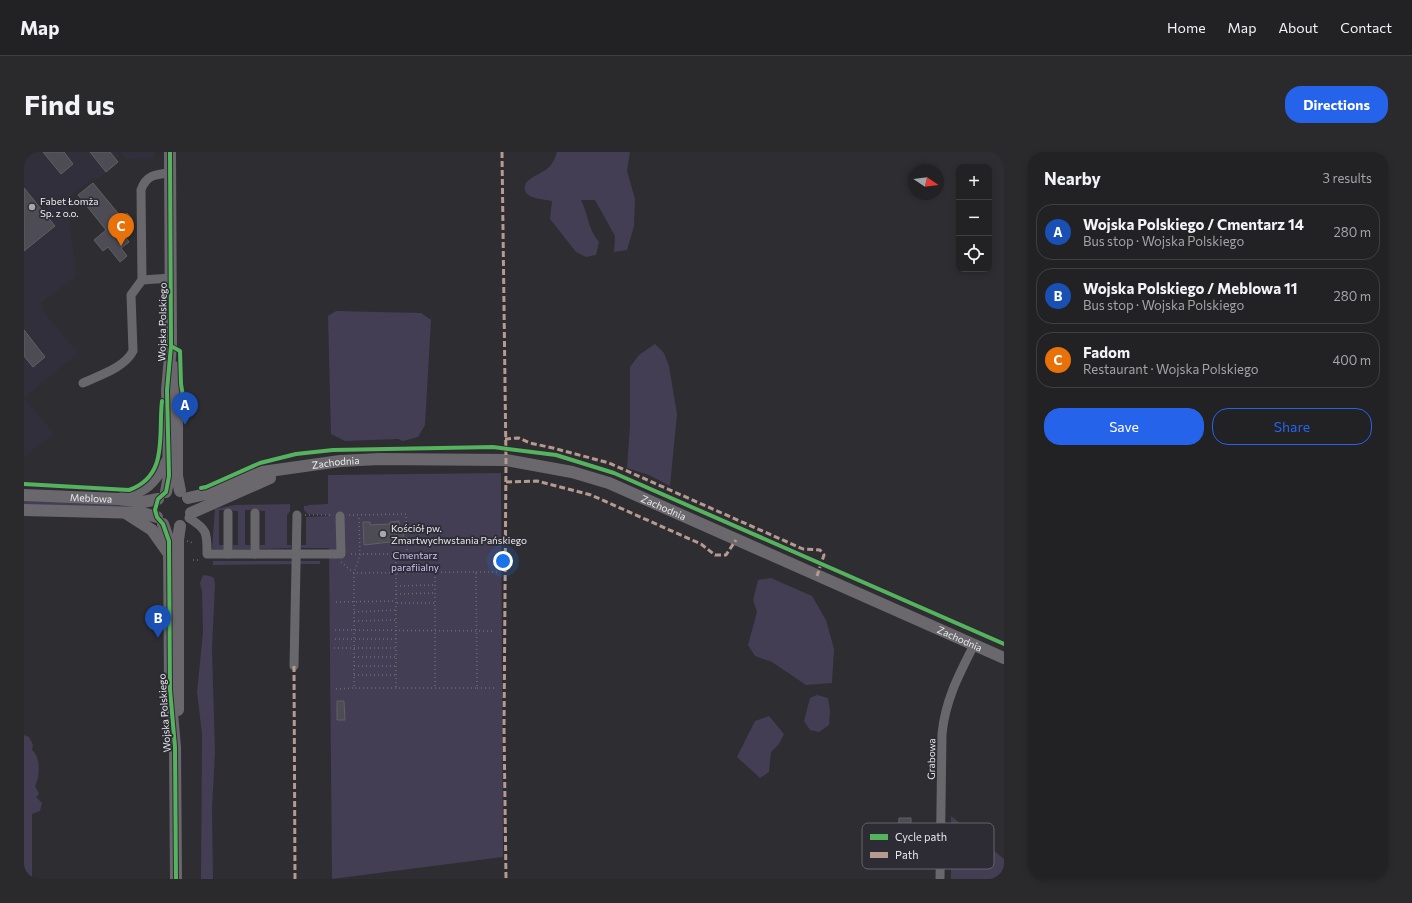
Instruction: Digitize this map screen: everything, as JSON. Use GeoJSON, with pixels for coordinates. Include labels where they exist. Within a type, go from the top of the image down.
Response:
{"type":"FeatureCollection","features":[{"type":"Feature","properties":{"kind":"main road","name":"Wojska Polskiego"},"geometry":{"type":"LineString","coordinates":[[162,496],[168,483],[168,390],[171,346],[170,152]]}},
{"type":"Feature","properties":{"kind":"main road","name":"Wojska Polskiego"},"geometry":{"type":"LineString","coordinates":[[171,346],[177,385],[177,476],[184,495]]}},
{"type":"Feature","properties":{"kind":"main road"},"geometry":{"type":"LineString","coordinates":[[119,499],[148,487],[168,460]]}},
{"type":"Feature","properties":{"kind":"main road","name":"Zachodnia"},"geometry":{"type":"LineString","coordinates":[[184,495],[215,492],[262,472],[340,460],[506,460],[572,472],[609,483],[1004,658]]}},
{"type":"Feature","properties":{"kind":"main road","name":"Zachodnia"},"geometry":{"type":"LineString","coordinates":[[190,515],[299,466]]}},
{"type":"Feature","properties":{"kind":"main road"},"geometry":{"type":"LineString","coordinates":[[174,490],[184,495],[191,503],[190,515],[180,526],[172,527],[160,521],[155,510],[162,496],[174,490]]}},
{"type":"Feature","properties":{"kind":"main road","name":"Meblowa"},"geometry":{"type":"LineString","coordinates":[[24,495],[119,499],[143,502],[162,496]]}},
{"type":"Feature","properties":{"kind":"main road","name":"Meblowa"},"geometry":{"type":"LineString","coordinates":[[24,510],[142,513],[160,521]]}},
{"type":"Feature","properties":{"kind":"main road"},"geometry":{"type":"LineString","coordinates":[[126,513],[152,530],[169,554]]}},
{"type":"Feature","properties":{"kind":"main road","name":"Wojska Polskiego"},"geometry":{"type":"LineString","coordinates":[[160,521],[168,536],[170,690],[175,747]]}},
{"type":"Feature","properties":{"kind":"main road","name":"Wojska Polskiego"},"geometry":{"type":"LineString","coordinates":[[176,879],[175,747],[179,684],[178,540],[180,526]]}},
{"type":"Feature","properties":{"kind":"street"},"geometry":{"type":"LineString","coordinates":[[84,383],[116,368],[130,356],[133,351],[131,295],[142,280],[141,190],[143,182],[149,176],[170,173]]}},
{"type":"Feature","properties":{"kind":"street"},"geometry":{"type":"LineString","coordinates":[[142,280],[171,278]]}},
{"type":"Feature","properties":{"kind":"street"},"geometry":{"type":"LineString","coordinates":[[255,513],[255,554]]}},
{"type":"Feature","properties":{"kind":"street"},"geometry":{"type":"LineString","coordinates":[[228,514],[228,554]]}},
{"type":"Feature","properties":{"kind":"street"},"geometry":{"type":"LineString","coordinates":[[190,515],[207,533],[207,554],[340,554],[340,516]]}},
{"type":"Feature","properties":{"kind":"street"},"geometry":{"type":"LineString","coordinates":[[294,666],[297,515]]}},
{"type":"Feature","properties":{"kind":"street","name":"Grabowa"},"geometry":{"type":"LineString","coordinates":[[941,823],[942,734],[944,714],[951,694],[974,645]]}},
{"type":"Feature","properties":{"kind":"street","name":"Grabowa"},"geometry":{"type":"LineString","coordinates":[[940,869],[940,879]]}},
{"type":"Feature","properties":{"kind":"path"},"geometry":{"type":"LineString","coordinates":[[297,515],[340,516],[406,514],[407,554],[360,555]]}},
{"type":"Feature","properties":{"kind":"path"},"geometry":{"type":"LineString","coordinates":[[354,688],[354,573],[360,555],[359,515]]}},
{"type":"Feature","properties":{"kind":"path"},"geometry":{"type":"LineString","coordinates":[[396,554],[396,688]]}},
{"type":"Feature","properties":{"kind":"path"},"geometry":{"type":"LineString","coordinates":[[476,572],[477,688]]}},
{"type":"Feature","properties":{"kind":"path"},"geometry":{"type":"LineString","coordinates":[[354,573],[499,572]]}},
{"type":"Feature","properties":{"kind":"path"},"geometry":{"type":"LineString","coordinates":[[434,573],[435,688]]}},
{"type":"Feature","properties":{"kind":"path"},"geometry":{"type":"LineString","coordinates":[[396,586],[434,585]]}},
{"type":"Feature","properties":{"kind":"path"},"geometry":{"type":"LineString","coordinates":[[396,594],[435,594]]}},
{"type":"Feature","properties":{"kind":"path"},"geometry":{"type":"LineString","coordinates":[[336,602],[435,603]]}},
{"type":"Feature","properties":{"kind":"path"},"geometry":{"type":"LineString","coordinates":[[354,612],[396,610]]}},
{"type":"Feature","properties":{"kind":"path"},"geometry":{"type":"LineString","coordinates":[[354,620],[396,620]]}},
{"type":"Feature","properties":{"kind":"path"},"geometry":{"type":"LineString","coordinates":[[335,630],[495,631]]}},
{"type":"Feature","properties":{"kind":"path"},"geometry":{"type":"LineString","coordinates":[[335,639],[396,639]]}},
{"type":"Feature","properties":{"kind":"path"},"geometry":{"type":"LineString","coordinates":[[334,648],[396,648]]}},
{"type":"Feature","properties":{"kind":"path"},"geometry":{"type":"LineString","coordinates":[[354,657],[396,657]]}},
{"type":"Feature","properties":{"kind":"path"},"geometry":{"type":"LineString","coordinates":[[354,666],[396,666]]}},
{"type":"Feature","properties":{"kind":"path"},"geometry":{"type":"LineString","coordinates":[[354,675],[396,675]]}},
{"type":"Feature","properties":{"kind":"path"},"geometry":{"type":"LineString","coordinates":[[336,689],[495,688]]}},
{"type":"Feature","properties":{"kind":"shaded area"},"geometry":{"type":"Polygon","coordinates":[[[24,152],[117,152],[120,156],[116,159],[118,162],[99,178],[93,178],[67,199],[76,276],[41,303],[43,311],[78,353],[24,398],[24,152]]]}},
{"type":"Feature","properties":{"kind":"shaded area"},"geometry":{"type":"Polygon","coordinates":[[[120,152],[154,152],[154,158],[126,159],[120,152]]]}},
{"type":"Feature","properties":{"kind":"shaded area"},"geometry":{"type":"Polygon","coordinates":[[[24,398],[54,433],[24,457],[24,398]]]}},
{"type":"Feature","properties":{"kind":"green space"},"geometry":{"type":"Polygon","coordinates":[[[557,152],[630,152],[627,171],[635,199],[634,226],[627,250],[614,252],[615,236],[595,200],[581,200],[592,231],[599,242],[596,255],[586,257],[576,252],[550,219],[552,201],[532,197],[526,193],[525,186],[527,182],[550,166],[557,152]]]}},
{"type":"Feature","properties":{"kind":"green space"},"geometry":{"type":"Polygon","coordinates":[[[336,311],[421,313],[431,320],[425,425],[418,437],[403,441],[398,439],[345,441],[331,434],[328,316],[336,311]]]}},
{"type":"Feature","properties":{"kind":"green space"},"geometry":{"type":"Polygon","coordinates":[[[655,344],[664,353],[669,366],[677,414],[670,486],[649,475],[627,468],[630,426],[630,367],[639,355],[655,344]]]}},
{"type":"Feature","properties":{"kind":"green space","name":"Cmentarz parafiialny"},"geometry":{"type":"Polygon","coordinates":[[[501,473],[503,857],[332,879],[329,548],[301,548],[301,545],[306,545],[306,517],[328,515],[308,514],[304,510],[304,506],[328,504],[328,475],[501,473]]]}},
{"type":"Feature","properties":{"kind":"green space"},"geometry":{"type":"Polygon","coordinates":[[[24,500],[140,505],[139,511],[24,506],[24,500]]]}},
{"type":"Feature","properties":{"kind":"green space"},"geometry":{"type":"Polygon","coordinates":[[[290,504],[290,511],[287,515],[287,545],[291,545],[291,548],[260,549],[260,545],[265,545],[265,511],[245,510],[245,545],[250,545],[250,549],[233,549],[233,545],[238,545],[238,511],[219,510],[219,545],[224,545],[224,549],[212,549],[215,509],[235,505],[290,504]]]}},
{"type":"Feature","properties":{"kind":"green space"},"geometry":{"type":"Polygon","coordinates":[[[213,561],[320,561],[320,564],[213,565],[213,561]]]}},
{"type":"Feature","properties":{"kind":"green space"},"geometry":{"type":"Polygon","coordinates":[[[203,575],[214,578],[215,584],[212,649],[215,752],[212,809],[213,879],[201,879],[202,734],[197,692],[203,632],[202,592],[200,583],[203,575]]]}},
{"type":"Feature","properties":{"kind":"green space"},"geometry":{"type":"Polygon","coordinates":[[[771,578],[812,596],[826,620],[834,649],[832,683],[806,685],[772,662],[755,656],[748,645],[757,612],[753,600],[758,580],[771,578]]]}},
{"type":"Feature","properties":{"kind":"green space"},"geometry":{"type":"Polygon","coordinates":[[[817,695],[828,698],[830,711],[829,725],[819,732],[810,730],[804,721],[810,698],[817,695]]]}},
{"type":"Feature","properties":{"kind":"green space"},"geometry":{"type":"Polygon","coordinates":[[[769,716],[784,734],[779,744],[771,752],[769,772],[760,778],[737,757],[755,721],[769,716]]]}},
{"type":"Feature","properties":{"kind":"green space"},"geometry":{"type":"Polygon","coordinates":[[[24,735],[29,737],[33,745],[32,750],[37,757],[39,773],[35,786],[39,794],[36,797],[42,803],[40,811],[32,814],[32,879],[24,879],[24,735]]]}},
{"type":"Feature","properties":{"kind":"green space"},"geometry":{"type":"Polygon","coordinates":[[[951,816],[960,823],[951,823],[951,816]]]}},
{"type":"Feature","properties":{"kind":"green space"},"geometry":{"type":"Polygon","coordinates":[[[994,851],[1004,859],[1004,879],[951,879],[951,869],[994,869],[994,851]]]}},
{"type":"Feature","properties":{"kind":"building"},"geometry":{"type":"Polygon","coordinates":[[[43,152],[64,152],[73,164],[61,174],[43,152]]]}},
{"type":"Feature","properties":{"kind":"building"},"geometry":{"type":"Polygon","coordinates":[[[90,152],[110,152],[118,162],[106,172],[90,152]]]}},
{"type":"Feature","properties":{"kind":"building"},"geometry":{"type":"Polygon","coordinates":[[[93,183],[122,218],[127,213],[132,219],[125,236],[129,242],[121,248],[127,256],[120,262],[108,247],[103,251],[94,240],[106,230],[78,195],[93,183]]]}},
{"type":"Feature","properties":{"kind":"building","name":"Fabet Łomża Sp. z o.o."},"geometry":{"type":"Polygon","coordinates":[[[24,188],[55,226],[24,251],[24,188]]]}},
{"type":"Feature","properties":{"kind":"building"},"geometry":{"type":"Polygon","coordinates":[[[24,330],[45,357],[33,367],[24,356],[24,330]]]}},
{"type":"Feature","properties":{"kind":"building","name":"Kościół pw. Zmartwychwstania Pańskiego"},"geometry":{"type":"Polygon","coordinates":[[[399,521],[399,528],[403,528],[404,539],[399,540],[399,545],[390,545],[390,542],[364,545],[363,522],[370,522],[370,525],[390,524],[390,522],[399,521]]]}},
{"type":"Feature","properties":{"kind":"building"},"geometry":{"type":"Polygon","coordinates":[[[337,701],[344,701],[345,720],[337,720],[337,701]]]}},
{"type":"Feature","properties":{"kind":"building"},"geometry":{"type":"Polygon","coordinates":[[[899,818],[911,818],[911,823],[899,823],[899,818]]]}},
{"type":"Feature","properties":{"kind":"marked path"},"geometry":{"type":"LineString","coordinates":[[502,152],[506,460],[504,728],[506,879]]}},
{"type":"Feature","properties":{"kind":"marked path"},"geometry":{"type":"LineString","coordinates":[[505,439],[519,438],[530,443],[609,463],[803,549],[820,550],[824,555],[817,576]]}},
{"type":"Feature","properties":{"kind":"marked path"},"geometry":{"type":"LineString","coordinates":[[506,482],[537,481],[591,495],[701,544],[715,555],[726,555],[736,540]]}},
{"type":"Feature","properties":{"kind":"marked path"},"geometry":{"type":"LineString","coordinates":[[294,666],[295,879]]}},
{"type":"Feature","properties":{"kind":"cycle path"},"geometry":{"type":"LineString","coordinates":[[170,152],[171,346],[167,390],[169,476],[166,492],[158,499],[155,510],[157,517],[163,524],[169,541],[170,690],[175,747],[176,879]]}},
{"type":"Feature","properties":{"kind":"cycle path"},"geometry":{"type":"LineString","coordinates":[[171,346],[180,351],[181,384],[185,409]]}},
{"type":"Feature","properties":{"kind":"cycle path"},"geometry":{"type":"LineString","coordinates":[[24,484],[129,490],[142,484],[156,465],[159,453],[162,401]]}},
{"type":"Feature","properties":{"kind":"cycle path"},"geometry":{"type":"LineString","coordinates":[[201,488],[260,463],[296,454],[333,450],[493,447],[556,455],[614,473],[1004,644]]}},
{"type":"Feature","properties":{"kind":"place","name":"Fabet Łomża Sp. z o.o."},"geometry":{"type":"Point","coordinates":[32,207]}},
{"type":"Feature","properties":{"kind":"place","name":"Fadom"},"geometry":{"type":"Point","coordinates":[121,246]}},
{"type":"Feature","properties":{"kind":"place","name":"Wojska Polskiego / Cmentarz 14"},"geometry":{"type":"Point","coordinates":[185,425]}},
{"type":"Feature","properties":{"kind":"place","name":"Kościół pw. Zmartwychwstania Pańskiego"},"geometry":{"type":"Point","coordinates":[383,534]}},
{"type":"Feature","properties":{"kind":"place","name":"Wojska Polskiego / Meblowa 11"},"geometry":{"type":"Point","coordinates":[158,638]}}]}
